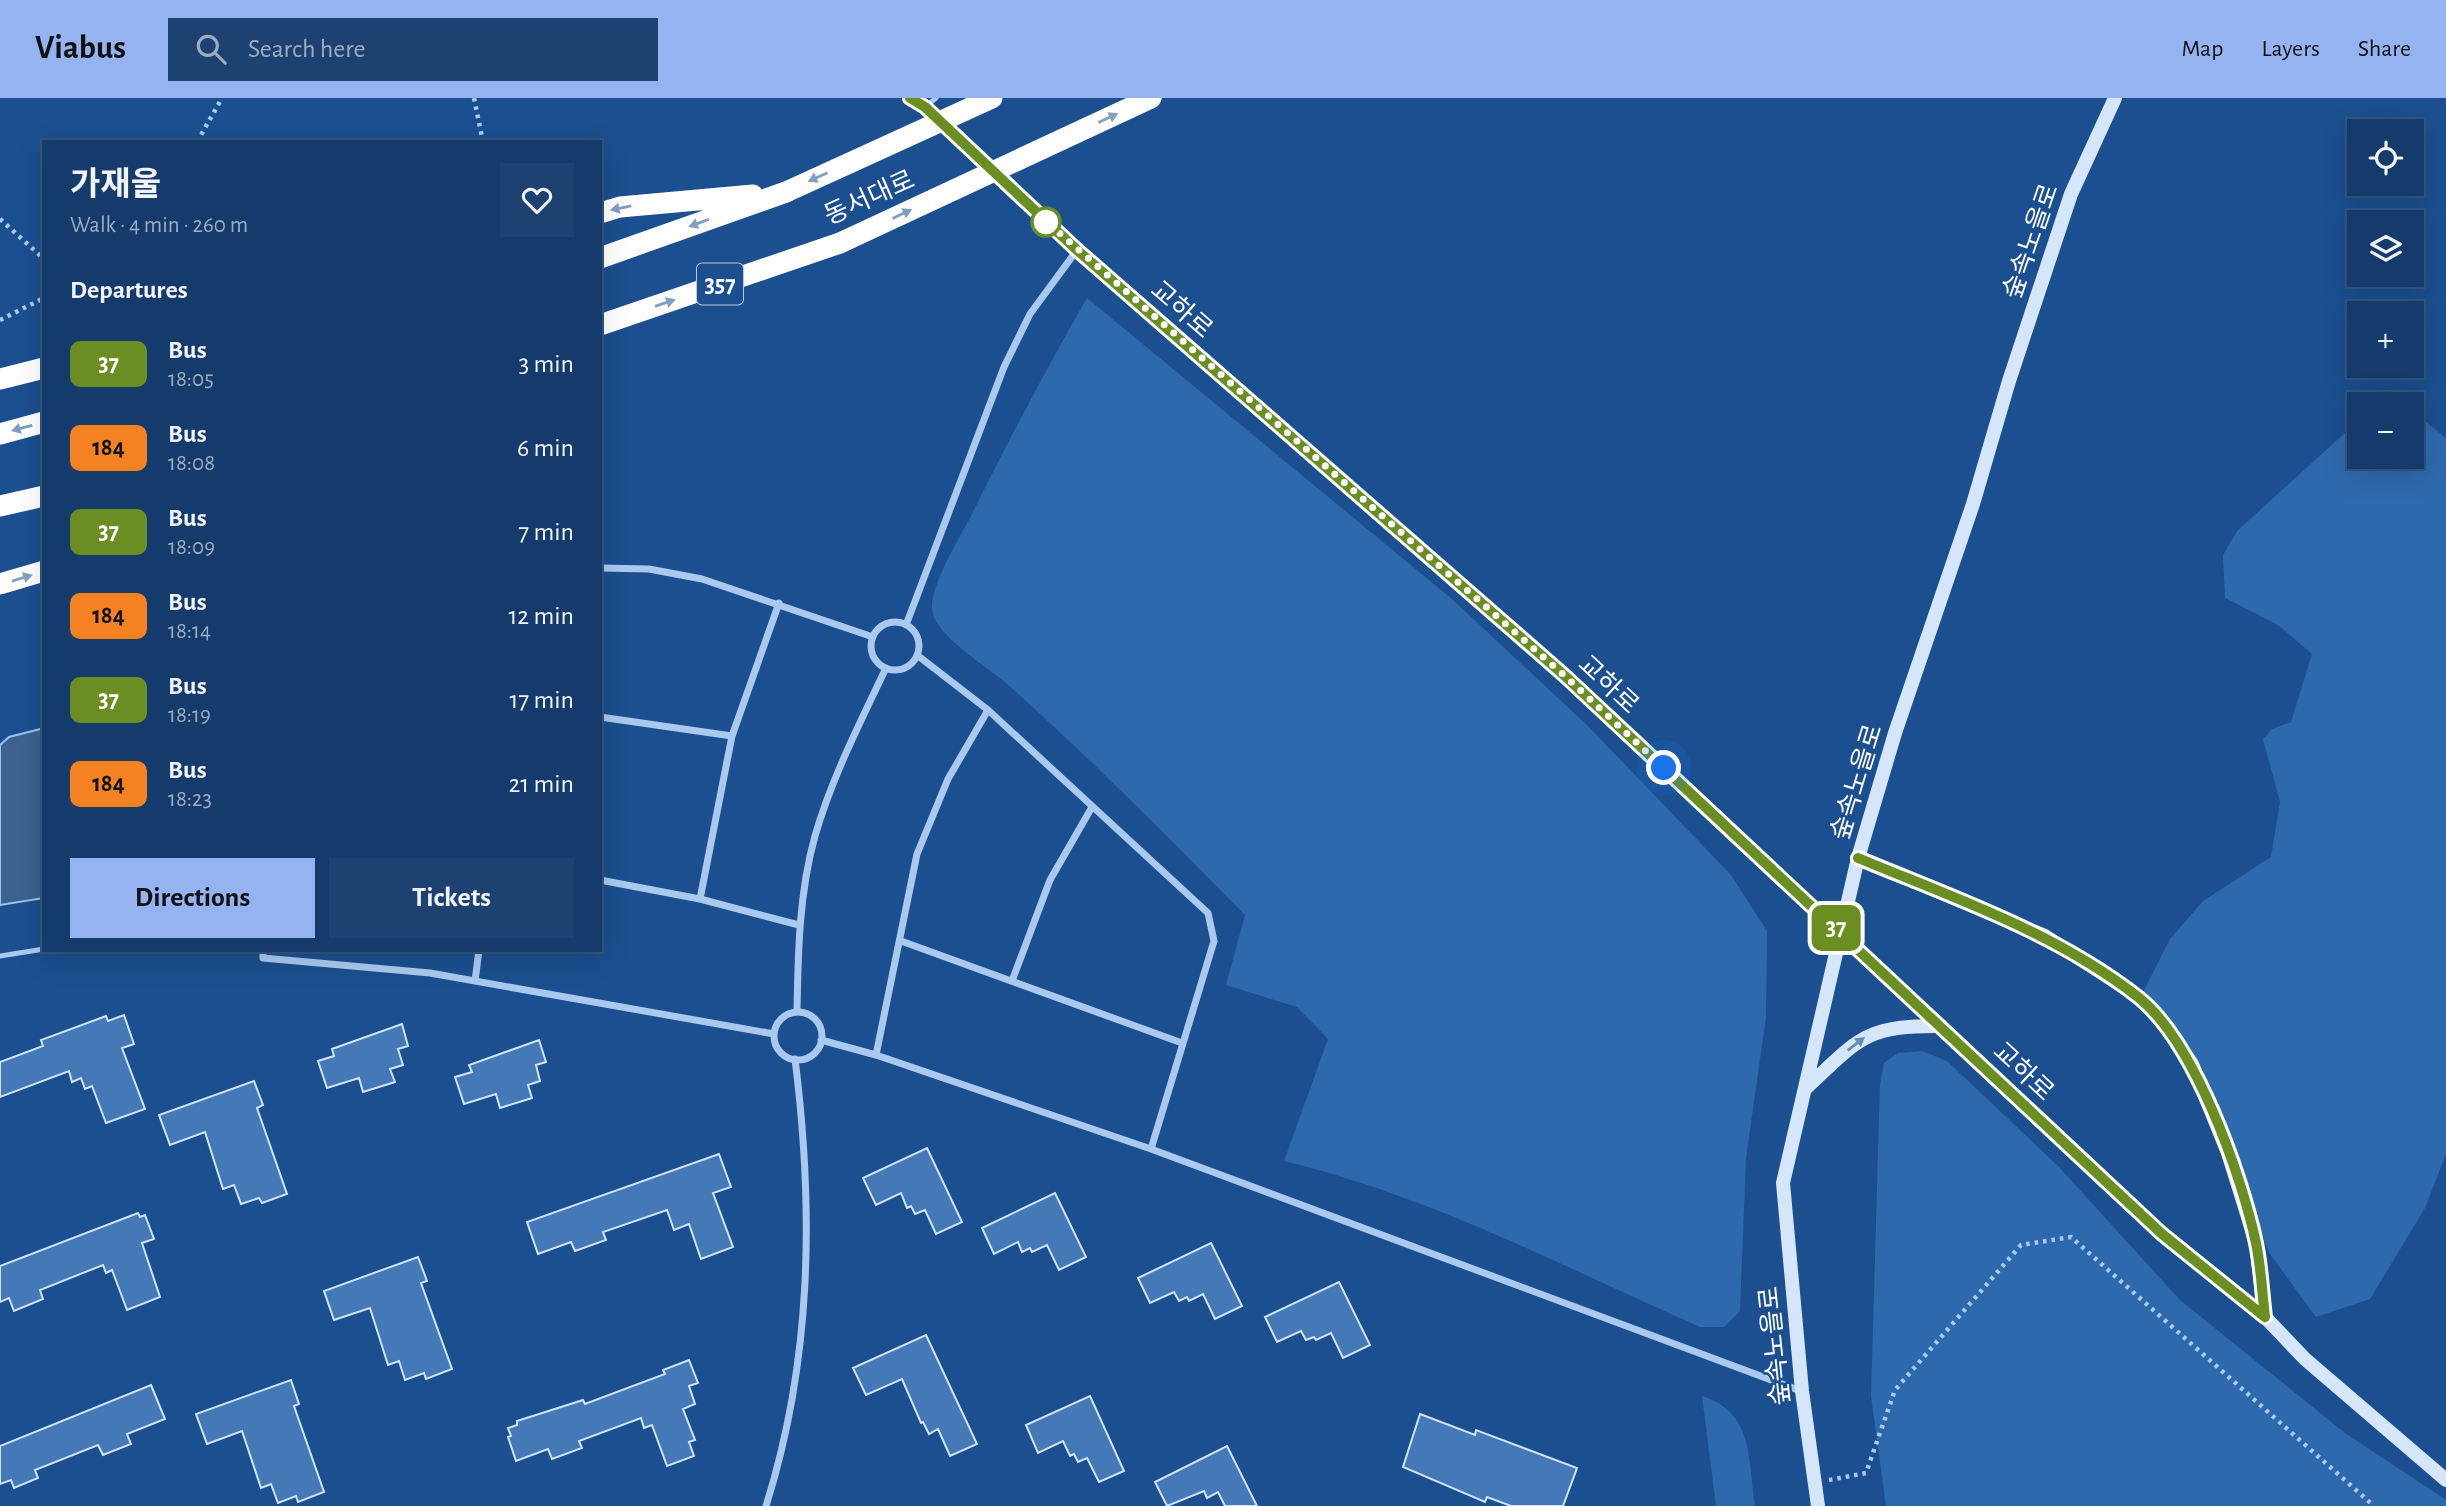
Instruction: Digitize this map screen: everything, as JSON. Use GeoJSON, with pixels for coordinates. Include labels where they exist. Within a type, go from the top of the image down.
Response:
{"type":"FeatureCollection","features":[{"type":"Feature","properties":{"kind":"highway","name":"동서대로"},"geometry":{"type":"LineString","coordinates":[[602,257],[786,192],[992,98]]}},
{"type":"Feature","properties":{"kind":"highway","name":"동서대로"},"geometry":{"type":"LineString","coordinates":[[602,324],[840,243],[1152,98]]}},
{"type":"Feature","properties":{"kind":"highway"},"geometry":{"type":"LineString","coordinates":[[602,213],[620,207],[786,192]]}},
{"type":"Feature","properties":{"kind":"highway"},"geometry":{"type":"LineString","coordinates":[[0,365],[42,359]]}},
{"type":"Feature","properties":{"kind":"highway"},"geometry":{"type":"LineString","coordinates":[[0,379],[42,368]]}},
{"type":"Feature","properties":{"kind":"highway"},"geometry":{"type":"LineString","coordinates":[[0,434],[42,423]]}},
{"type":"Feature","properties":{"kind":"highway"},"geometry":{"type":"LineString","coordinates":[[0,506],[42,496]]}},
{"type":"Feature","properties":{"kind":"highway"},"geometry":{"type":"LineString","coordinates":[[0,584],[42,572]]}},
{"type":"Feature","properties":{"kind":"street","name":"교하로"},"geometry":{"type":"LineString","coordinates":[[910,98],[930,103],[1077,250],[1565,676],[2162,1234],[2265,1317],[2305,1359],[2446,1480]]}},
{"type":"Feature","properties":{"kind":"street","name":"숲속노을로"},"geometry":{"type":"LineString","coordinates":[[1818,1506],[1801,1391],[1783,1183],[1843,933],[1858,858],[2071,194],[2115,98]]}},
{"type":"Feature","properties":{"kind":"street"},"geometry":{"type":"LineString","coordinates":[[906,625],[1004,367],[1030,314],[1077,250]]}},
{"type":"Feature","properties":{"kind":"street"},"geometry":{"type":"LineString","coordinates":[[602,568],[649,569],[702,579],[873,637]]}},
{"type":"Feature","properties":{"kind":"street"},"geometry":{"type":"LineString","coordinates":[[700,899],[732,736],[779,603]]}},
{"type":"Feature","properties":{"kind":"street"},"geometry":{"type":"LineString","coordinates":[[884,625],[906,625],[917,636],[917,655],[905,669],[886,668],[872,652],[873,637],[884,625]]}},
{"type":"Feature","properties":{"kind":"street"},"geometry":{"type":"LineString","coordinates":[[917,655],[988,710],[1208,913],[1214,940],[1151,1149]]}},
{"type":"Feature","properties":{"kind":"street"},"geometry":{"type":"LineString","coordinates":[[797,1012],[799,925],[814,839],[836,774],[886,668]]}},
{"type":"Feature","properties":{"kind":"street"},"geometry":{"type":"LineString","coordinates":[[876,1055],[917,854],[948,779],[988,710]]}},
{"type":"Feature","properties":{"kind":"street"},"geometry":{"type":"LineString","coordinates":[[602,717],[732,736]]}},
{"type":"Feature","properties":{"kind":"street"},"geometry":{"type":"LineString","coordinates":[[1012,981],[1049,880],[1091,807]]}},
{"type":"Feature","properties":{"kind":"street"},"geometry":{"type":"LineString","coordinates":[[1858,858],[2045,936],[2140,998],[2167,1028],[2192,1064],[2228,1153],[2256,1243],[2265,1317]]}},
{"type":"Feature","properties":{"kind":"street"},"geometry":{"type":"LineString","coordinates":[[602,880],[700,899],[799,925]]}},
{"type":"Feature","properties":{"kind":"street"},"geometry":{"type":"LineString","coordinates":[[901,941],[1182,1043]]}},
{"type":"Feature","properties":{"kind":"street"},"geometry":{"type":"LineString","coordinates":[[263,952],[263,958],[430,973],[774,1034]]}},
{"type":"Feature","properties":{"kind":"street"},"geometry":{"type":"LineString","coordinates":[[475,981],[479,952]]}},
{"type":"Feature","properties":{"kind":"street"},"geometry":{"type":"LineString","coordinates":[[797,1012],[815,1019],[822,1032],[814,1053],[795,1059],[778,1049],[774,1034],[780,1019],[797,1012]]}},
{"type":"Feature","properties":{"kind":"street"},"geometry":{"type":"LineString","coordinates":[[1805,1089],[1861,1038],[1901,1025],[1941,1026]]}},
{"type":"Feature","properties":{"kind":"street"},"geometry":{"type":"LineString","coordinates":[[821,1040],[876,1055],[1151,1149],[1801,1391]]}},
{"type":"Feature","properties":{"kind":"street"},"geometry":{"type":"LineString","coordinates":[[766,1506],[796,1384],[807,1276],[808,1216],[795,1059]]}},
{"type":"Feature","properties":{"kind":"lane"},"geometry":{"type":"LineString","coordinates":[[0,956],[42,949]]}},
{"type":"Feature","properties":{"kind":"path"},"geometry":{"type":"LineString","coordinates":[[198,140],[222,98]]}},
{"type":"Feature","properties":{"kind":"path"},"geometry":{"type":"LineString","coordinates":[[474,98],[482,140]]}},
{"type":"Feature","properties":{"kind":"path"},"geometry":{"type":"LineString","coordinates":[[0,219],[42,256]]}},
{"type":"Feature","properties":{"kind":"path"},"geometry":{"type":"LineString","coordinates":[[0,320],[42,299]]}},
{"type":"Feature","properties":{"kind":"path"},"geometry":{"type":"LineString","coordinates":[[1814,1482],[1866,1474],[1895,1390],[1903,1380],[2021,1245],[2071,1237],[2374,1506]]}},
{"type":"Feature","properties":{"kind":"shaded area"},"geometry":{"type":"Polygon","coordinates":[[[1087,298],[1452,599],[1589,727],[1731,875],[1767,931],[1766,1017],[1746,1158],[1740,1311],[1724,1327],[1700,1327],[1444,1213],[1391,1193],[1284,1161],[1328,1039],[1297,1007],[1226,985],[1245,915],[1098,768],[1006,683],[951,639],[935,619],[932,610],[935,589],[946,563],[1087,298]]]}},
{"type":"Feature","properties":{"kind":"shaded area"},"geometry":{"type":"Polygon","coordinates":[[[2424,421],[2446,438],[2446,1154],[2425,1208],[2370,1299],[2316,1317],[2270,1254],[2192,1064],[2140,998],[2170,939],[2203,901],[2271,857],[2280,802],[2263,739],[2272,729],[2291,722],[2312,654],[2278,625],[2225,598],[2223,555],[2237,531],[2347,431],[2347,469],[2424,469],[2424,421]]]}},
{"type":"Feature","properties":{"kind":"shaded area"},"geometry":{"type":"Polygon","coordinates":[[[42,729],[42,898],[0,905],[0,745],[9,737],[42,729]]]}},
{"type":"Feature","properties":{"kind":"shaded area"},"geometry":{"type":"Polygon","coordinates":[[[1922,1051],[1947,1061],[2059,1167],[2180,1300],[2345,1433],[2446,1500],[2446,1506],[1886,1506],[1871,1396],[1880,1084],[1884,1063],[1898,1053],[1922,1051]]]}},
{"type":"Feature","properties":{"kind":"shaded area"},"geometry":{"type":"Polygon","coordinates":[[[1702,1396],[1719,1403],[1731,1413],[1740,1426],[1749,1455],[1755,1506],[1716,1506],[1702,1396]]]}},
{"type":"Feature","properties":{"kind":"building"},"geometry":{"type":"Polygon","coordinates":[[[124,1015],[134,1044],[122,1048],[145,1109],[106,1123],[92,1086],[85,1089],[81,1078],[72,1082],[69,1071],[0,1097],[0,1062],[43,1046],[41,1040],[106,1016],[108,1021],[124,1015]]]}},
{"type":"Feature","properties":{"kind":"building"},"geometry":{"type":"Polygon","coordinates":[[[402,1024],[408,1046],[398,1049],[403,1065],[390,1069],[395,1082],[363,1092],[359,1078],[327,1088],[318,1061],[334,1056],[332,1049],[402,1024]]]}},
{"type":"Feature","properties":{"kind":"building"},"geometry":{"type":"Polygon","coordinates":[[[539,1040],[546,1062],[536,1065],[540,1081],[528,1085],[532,1098],[500,1108],[496,1094],[464,1104],[455,1077],[472,1072],[469,1065],[539,1040]]]}},
{"type":"Feature","properties":{"kind":"building"},"geometry":{"type":"Polygon","coordinates":[[[254,1081],[263,1105],[257,1108],[287,1194],[262,1203],[259,1198],[241,1204],[234,1185],[223,1189],[205,1132],[170,1145],[159,1115],[254,1081]]]}},
{"type":"Feature","properties":{"kind":"building"},"geometry":{"type":"Polygon","coordinates":[[[927,1148],[962,1222],[936,1234],[925,1210],[915,1214],[911,1206],[907,1208],[901,1193],[876,1205],[863,1178],[927,1148]]]}},
{"type":"Feature","properties":{"kind":"building"},"geometry":{"type":"Polygon","coordinates":[[[719,1154],[731,1187],[713,1193],[733,1247],[701,1259],[689,1224],[674,1230],[667,1210],[603,1232],[606,1240],[575,1251],[571,1242],[538,1254],[527,1222],[719,1154]]]}},
{"type":"Feature","properties":{"kind":"building"},"geometry":{"type":"Polygon","coordinates":[[[1055,1193],[1086,1257],[1059,1270],[1047,1245],[1032,1252],[1030,1248],[1022,1252],[1018,1242],[994,1254],[982,1228],[1055,1193]]]}},
{"type":"Feature","properties":{"kind":"building"},"geometry":{"type":"Polygon","coordinates":[[[138,1213],[140,1217],[145,1215],[154,1239],[142,1243],[160,1297],[127,1310],[112,1270],[106,1273],[103,1265],[40,1290],[43,1299],[14,1311],[9,1298],[0,1302],[0,1266],[138,1213]]]}},
{"type":"Feature","properties":{"kind":"building"},"geometry":{"type":"Polygon","coordinates":[[[1211,1243],[1242,1306],[1215,1319],[1203,1294],[1189,1301],[1187,1297],[1179,1301],[1174,1292],[1150,1303],[1138,1278],[1211,1243]]]}},
{"type":"Feature","properties":{"kind":"building"},"geometry":{"type":"Polygon","coordinates":[[[418,1257],[427,1281],[421,1283],[452,1369],[426,1379],[424,1373],[405,1380],[399,1361],[388,1365],[370,1308],[334,1320],[324,1291],[418,1257]]]}},
{"type":"Feature","properties":{"kind":"building"},"geometry":{"type":"Polygon","coordinates":[[[1339,1282],[1370,1345],[1343,1358],[1331,1333],[1316,1340],[1314,1337],[1306,1340],[1301,1331],[1277,1342],[1265,1317],[1339,1282]]]}},
{"type":"Feature","properties":{"kind":"building"},"geometry":{"type":"Polygon","coordinates":[[[926,1335],[977,1444],[950,1456],[938,1429],[929,1434],[923,1422],[921,1423],[902,1379],[866,1395],[853,1368],[926,1335]]]}},
{"type":"Feature","properties":{"kind":"building"},"geometry":{"type":"Polygon","coordinates":[[[689,1360],[698,1383],[689,1386],[695,1404],[683,1409],[695,1440],[689,1442],[694,1456],[667,1466],[652,1425],[644,1428],[641,1418],[579,1441],[582,1448],[552,1459],[548,1449],[516,1461],[508,1437],[511,1436],[508,1428],[517,1425],[517,1421],[583,1400],[585,1404],[665,1374],[663,1370],[689,1360]]]}},
{"type":"Feature","properties":{"kind":"building"},"geometry":{"type":"Polygon","coordinates":[[[291,1380],[299,1404],[294,1406],[324,1492],[298,1502],[296,1496],[278,1503],[271,1484],[261,1488],[242,1431],[207,1444],[196,1414],[291,1380]]]}},
{"type":"Feature","properties":{"kind":"building"},"geometry":{"type":"Polygon","coordinates":[[[151,1385],[165,1419],[127,1434],[131,1444],[103,1455],[98,1445],[35,1470],[38,1478],[14,1488],[11,1480],[0,1484],[0,1446],[151,1385]]]}},
{"type":"Feature","properties":{"kind":"building"},"geometry":{"type":"Polygon","coordinates":[[[1090,1396],[1124,1471],[1099,1482],[1087,1458],[1078,1462],[1074,1454],[1070,1456],[1063,1441],[1038,1453],[1026,1425],[1090,1396]]]}},
{"type":"Feature","properties":{"kind":"building"},"geometry":{"type":"Polygon","coordinates":[[[1420,1414],[1475,1435],[1476,1430],[1577,1468],[1563,1506],[1511,1506],[1487,1497],[1485,1502],[1403,1467],[1420,1414]]]}},
{"type":"Feature","properties":{"kind":"building"},"geometry":{"type":"Polygon","coordinates":[[[1227,1446],[1257,1506],[1225,1506],[1218,1492],[1207,1498],[1204,1491],[1167,1506],[1155,1482],[1227,1446]]]}},
{"type":"Feature","properties":{"kind":"bus line","name":"37"},"geometry":{"type":"LineString","coordinates":[[910,98],[925,107],[1077,250],[1565,676],[2162,1234],[2265,1317],[2256,1243],[2228,1153],[2192,1064],[2167,1028],[2140,998],[2045,936],[1858,858]]}},
{"type":"Feature","properties":{"kind":"route"},"geometry":{"type":"LineString","coordinates":[[1046,222],[1039,215],[1565,676],[1664,768]]}}]}
